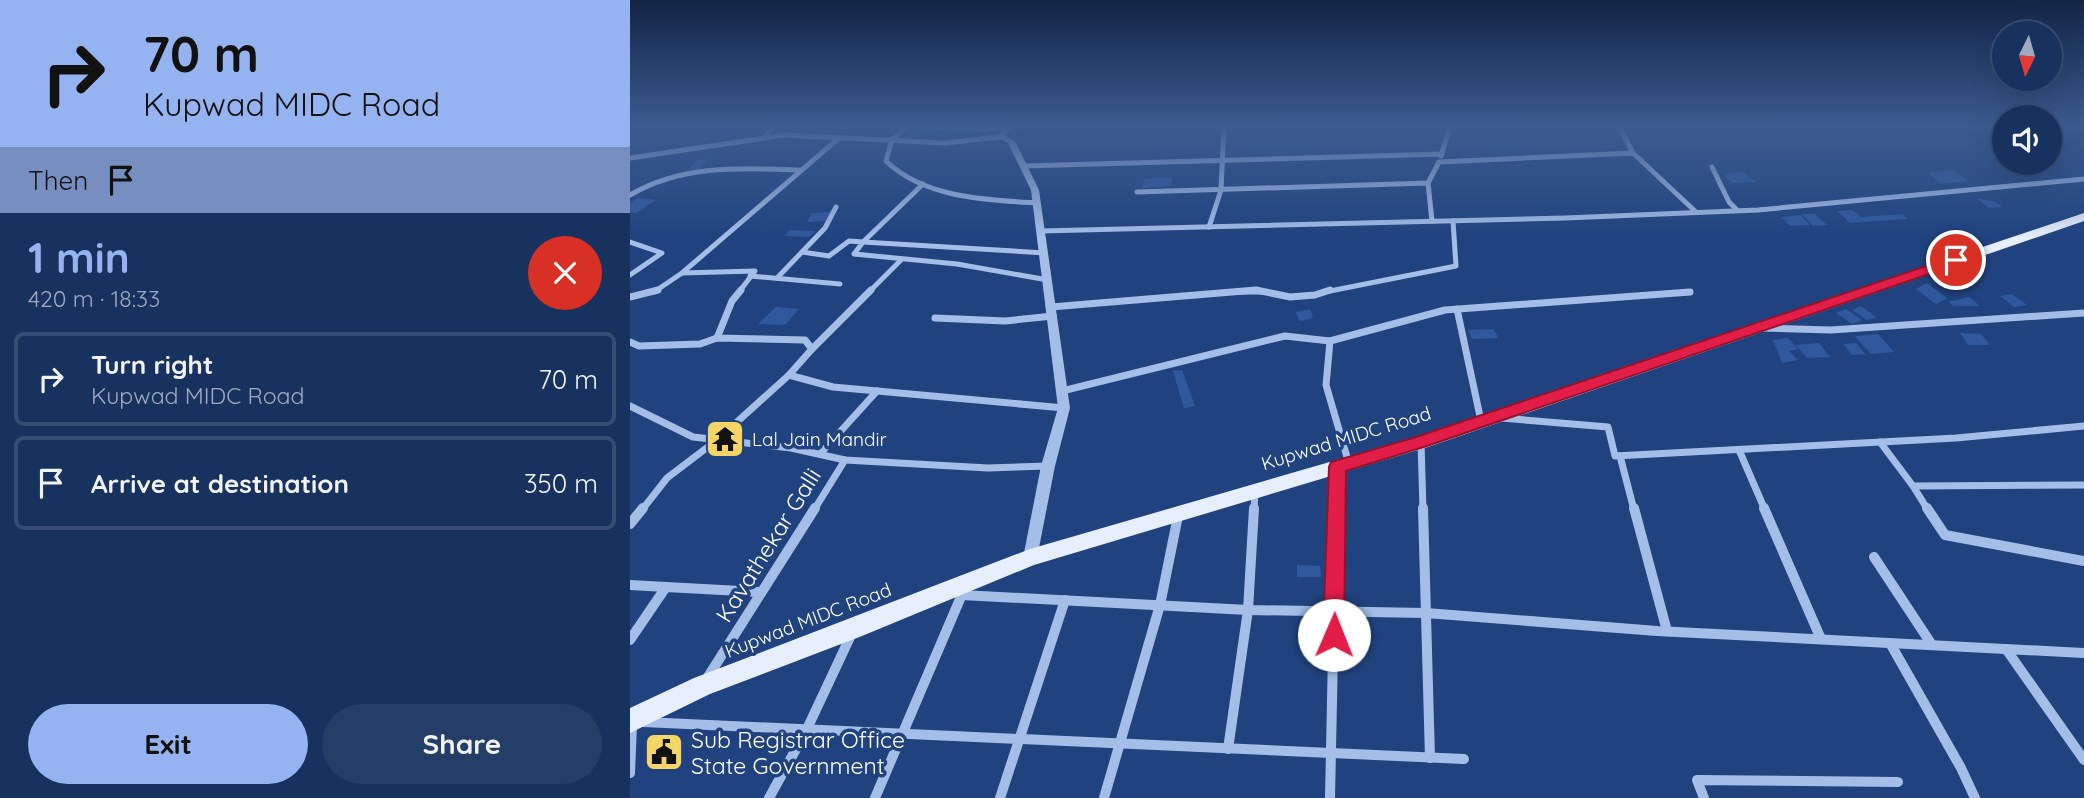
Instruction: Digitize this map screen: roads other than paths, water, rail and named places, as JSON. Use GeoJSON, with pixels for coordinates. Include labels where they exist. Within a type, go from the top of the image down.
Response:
{"type":"FeatureCollection","features":[{"type":"Feature","properties":{"kind":"main road","name":"Kupwad MIDC Road"},"geometry":{"type":"LineString","coordinates":[[631,721],[702,686],[964,589],[1030,558],[1421,442],[2084,218]]}},
{"type":"Feature","properties":{"kind":"street"},"geometry":{"type":"LineString","coordinates":[[630,298],[656,291],[682,273],[810,163]]}},
{"type":"Feature","properties":{"kind":"street"},"geometry":{"type":"LineString","coordinates":[[887,163],[900,177],[963,195],[1037,203]]}},
{"type":"Feature","properties":{"kind":"street"},"geometry":{"type":"LineString","coordinates":[[1023,163],[1035,190],[1064,408],[1048,466],[1030,558]]}},
{"type":"Feature","properties":{"kind":"street"},"geometry":{"type":"LineString","coordinates":[[1024,166],[1115,163]]}},
{"type":"Feature","properties":{"kind":"street"},"geometry":{"type":"LineString","coordinates":[[1209,227],[1221,190],[1222,163]]}},
{"type":"Feature","properties":{"kind":"street"},"geometry":{"type":"LineString","coordinates":[[1432,221],[1428,183],[1438,163]]}},
{"type":"Feature","properties":{"kind":"street"},"geometry":{"type":"LineString","coordinates":[[1644,163],[1696,212]]}},
{"type":"Feature","properties":{"kind":"street"},"geometry":{"type":"LineString","coordinates":[[1712,167],[1729,202],[1737,211]]}},
{"type":"Feature","properties":{"kind":"street"},"geometry":{"type":"LineString","coordinates":[[630,195],[645,184],[708,170],[802,170]]}},
{"type":"Feature","properties":{"kind":"street"},"geometry":{"type":"LineString","coordinates":[[1041,231],[1737,211],[2084,179]]}},
{"type":"Feature","properties":{"kind":"street"},"geometry":{"type":"LineString","coordinates":[[1137,192],[1428,183]]}},
{"type":"Feature","properties":{"kind":"street"},"geometry":{"type":"LineString","coordinates":[[923,184],[853,254],[957,264],[1048,279]]}},
{"type":"Feature","properties":{"kind":"street"},"geometry":{"type":"LineString","coordinates":[[777,278],[825,228],[836,207]]}},
{"type":"Feature","properties":{"kind":"street"},"geometry":{"type":"LineString","coordinates":[[935,318],[1005,321],[1052,312],[1256,290],[1290,297],[1456,266],[1453,220]]}},
{"type":"Feature","properties":{"kind":"street"},"geometry":{"type":"LineString","coordinates":[[802,252],[829,256],[849,241],[1045,253]]}},
{"type":"Feature","properties":{"kind":"street"},"geometry":{"type":"LineString","coordinates":[[630,242],[662,253],[630,275]]}},
{"type":"Feature","properties":{"kind":"street"},"geometry":{"type":"LineString","coordinates":[[630,524],[667,478],[717,440],[789,374],[901,260]]}},
{"type":"Feature","properties":{"kind":"street"},"geometry":{"type":"LineString","coordinates":[[682,273],[755,271],[732,301],[717,338]]}},
{"type":"Feature","properties":{"kind":"street"},"geometry":{"type":"LineString","coordinates":[[750,276],[840,284]]}},
{"type":"Feature","properties":{"kind":"street"},"geometry":{"type":"LineString","coordinates":[[1062,391],[1285,336],[1330,341],[1445,310],[1690,292]]}},
{"type":"Feature","properties":{"kind":"street"},"geometry":{"type":"LineString","coordinates":[[1457,309],[1487,419],[1608,428],[1615,456],[1880,442],[2084,426]]}},
{"type":"Feature","properties":{"kind":"street"},"geometry":{"type":"LineString","coordinates":[[1752,328],[1831,331],[2084,313]]}},
{"type":"Feature","properties":{"kind":"street"},"geometry":{"type":"LineString","coordinates":[[630,342],[639,346],[700,344],[717,338],[805,340],[812,349]]}},
{"type":"Feature","properties":{"kind":"street"},"geometry":{"type":"LineString","coordinates":[[1330,341],[1326,385],[1343,465],[1334,611],[1330,798]]}},
{"type":"Feature","properties":{"kind":"street"},"geometry":{"type":"LineString","coordinates":[[789,374],[833,387],[1064,408]]}},
{"type":"Feature","properties":{"kind":"street"},"geometry":{"type":"LineString","coordinates":[[820,454],[877,391]]}},
{"type":"Feature","properties":{"kind":"street"},"geometry":{"type":"LineString","coordinates":[[630,407],[693,437],[791,448],[845,460],[988,468],[1048,466]]}},
{"type":"Feature","properties":{"kind":"street"},"geometry":{"type":"LineString","coordinates":[[1421,442],[1430,758]]}},
{"type":"Feature","properties":{"kind":"street"},"geometry":{"type":"LineString","coordinates":[[1880,442],[1913,486],[1945,536],[2084,561]]}},
{"type":"Feature","properties":{"kind":"street"},"geometry":{"type":"LineString","coordinates":[[1739,450],[1821,639]]}},
{"type":"Feature","properties":{"kind":"street"},"geometry":{"type":"LineString","coordinates":[[1620,456],[1667,631]]}},
{"type":"Feature","properties":{"kind":"street","name":"Kavathekar Galli"},"geometry":{"type":"LineString","coordinates":[[702,686],[845,460]]}},
{"type":"Feature","properties":{"kind":"street"},"geometry":{"type":"LineString","coordinates":[[1913,486],[2084,485]]}},
{"type":"Feature","properties":{"kind":"street"},"geometry":{"type":"LineString","coordinates":[[1228,749],[1248,610],[1255,492]]}},
{"type":"Feature","properties":{"kind":"street"},"geometry":{"type":"LineString","coordinates":[[1104,798],[1160,605],[1178,516]]}},
{"type":"Feature","properties":{"kind":"street"},"geometry":{"type":"LineString","coordinates":[[1874,557],[1932,645]]}},
{"type":"Feature","properties":{"kind":"street"},"geometry":{"type":"LineString","coordinates":[[630,585],[759,592]]}},
{"type":"Feature","properties":{"kind":"street"},"geometry":{"type":"LineString","coordinates":[[630,640],[666,587]]}},
{"type":"Feature","properties":{"kind":"street"},"geometry":{"type":"LineString","coordinates":[[875,798],[964,589],[1065,600],[1248,610],[1426,613],[1667,631],[2084,653]]}},
{"type":"Feature","properties":{"kind":"street"},"geometry":{"type":"LineString","coordinates":[[1000,798],[1065,600]]}},
{"type":"Feature","properties":{"kind":"street"},"geometry":{"type":"LineString","coordinates":[[769,798],[806,731],[854,629]]}},
{"type":"Feature","properties":{"kind":"street"},"geometry":{"type":"LineString","coordinates":[[1890,643],[1961,768],[1975,798]]}},
{"type":"Feature","properties":{"kind":"street"},"geometry":{"type":"LineString","coordinates":[[2006,649],[2084,760]]}},
{"type":"Feature","properties":{"kind":"street"},"geometry":{"type":"LineString","coordinates":[[630,773],[631,721],[1464,759]]}},
{"type":"Feature","properties":{"kind":"street"},"geometry":{"type":"LineString","coordinates":[[1704,798],[1697,780],[1898,782]]}},
{"type":"Feature","properties":{"kind":"place","name":"Lal Jain Mandir"},"geometry":{"type":"Point","coordinates":[725,439]}},
{"type":"Feature","properties":{"kind":"place","name":"Sub Registrar Office State Government"},"geometry":{"type":"Point","coordinates":[664,752]}}]}
